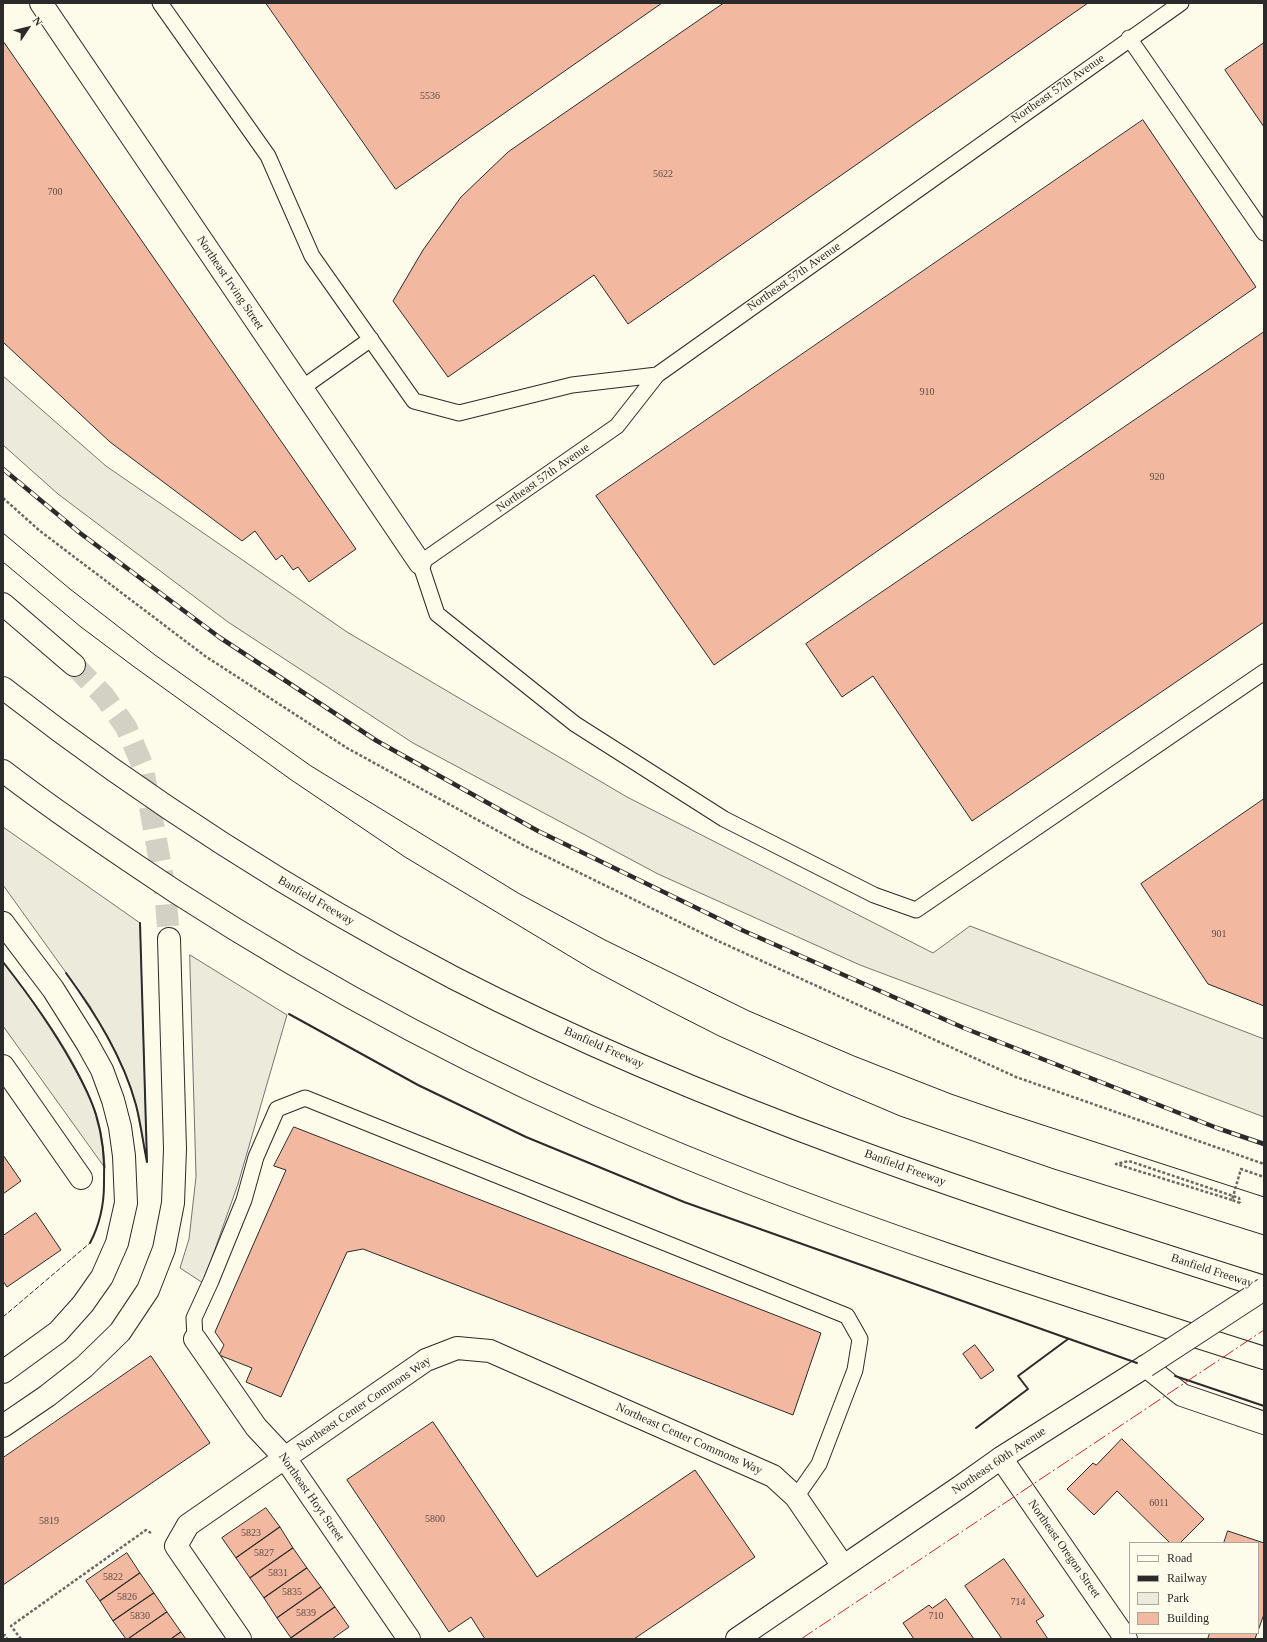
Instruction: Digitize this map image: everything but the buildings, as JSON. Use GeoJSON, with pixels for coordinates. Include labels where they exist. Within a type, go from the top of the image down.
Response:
{"type":"FeatureCollection","features":[{"type":"Feature","properties":{"kind":"main road","name":"Northeast Irving Street"},"geometry":{"type":"LineString","coordinates":[[41,3],[420,563]]}},
{"type":"Feature","properties":{"kind":"main road"},"geometry":{"type":"LineString","coordinates":[[3,604],[74,665]]}},
{"type":"Feature","properties":{"kind":"main road","name":"Banfield Freeway"},"geometry":{"type":"LineString","coordinates":[[3,688],[55,729],[146,794],[247,860],[349,921],[455,978],[563,1031],[672,1079],[771,1119],[892,1164],[1113,1239],[1264,1288]]}},
{"type":"Feature","properties":{"kind":"main road"},"geometry":{"type":"LineString","coordinates":[[3,771],[108,847],[313,977],[423,1036],[535,1092],[646,1141],[754,1184],[869,1227],[1090,1302],[1264,1358]]}},
{"type":"Feature","properties":{"kind":"main road"},"geometry":{"type":"LineString","coordinates":[[3,923],[53,989],[102,1070],[113,1100],[120,1127],[124,1156],[126,1203],[117,1243],[102,1277],[83,1304],[58,1332],[3,1372]]}},
{"type":"Feature","properties":{"kind":"main road"},"geometry":{"type":"LineString","coordinates":[[3,1426],[47,1396],[84,1367],[120,1332],[148,1290],[164,1249],[173,1203],[175,1149],[168,939]]}},
{"type":"Feature","properties":{"kind":"main road"},"geometry":{"type":"LineString","coordinates":[[3,1066],[81,1178]]}},
{"type":"Feature","properties":{"kind":"main road","name":"Northeast 60th Avenue"},"geometry":{"type":"LineString","coordinates":[[737,1639],[1001,1458],[1146,1366],[1264,1288]]}},
{"type":"Feature","properties":{"kind":"main road","name":"Northeast Hoyt Street"},"geometry":{"type":"LineString","coordinates":[[195,1339],[256,1427],[285,1458],[409,1639]]}},
{"type":"Feature","properties":{"kind":"main road","name":"Northeast Center Commons Way"},"geometry":{"type":"LineString","coordinates":[[176,1546],[188,1525],[426,1360],[457,1348],[490,1351],[773,1476],[796,1497],[843,1566]]}},
{"type":"Feature","properties":{"kind":"main road"},"geometry":{"type":"LineString","coordinates":[[1146,1366],[1182,1395],[1264,1423]]}},
{"type":"Feature","properties":{"kind":"main road","name":"Northeast Oregon Street"},"geometry":{"type":"LineString","coordinates":[[1001,1458],[1126,1639]]}},
{"type":"Feature","properties":{"kind":"main road"},"geometry":{"type":"LineString","coordinates":[[176,1546],[240,1639]]}},
{"type":"Feature","properties":{"kind":"lane"},"geometry":{"type":"LineString","coordinates":[[160,3],[268,156],[312,256],[414,401],[459,413],[572,385],[657,375]]}},
{"type":"Feature","properties":{"kind":"lane","name":"Northeast 57th Avenue"},"geometry":{"type":"LineString","coordinates":[[420,563],[617,426],[657,375],[1129,38],[1181,3]]}},
{"type":"Feature","properties":{"kind":"lane"},"geometry":{"type":"LineString","coordinates":[[1129,38],[1264,233]]}},
{"type":"Feature","properties":{"kind":"lane"},"geometry":{"type":"LineString","coordinates":[[302,388],[371,339]]}},
{"type":"Feature","properties":{"kind":"lane"},"geometry":{"type":"LineString","coordinates":[[420,563],[438,614],[575,724],[724,818],[874,895],[916,910],[1264,672]]}},
{"type":"Feature","properties":{"kind":"lane"},"geometry":{"type":"LineString","coordinates":[[195,1339],[194,1318],[211,1281],[244,1200],[256,1157],[276,1109],[305,1098],[847,1316],[860,1339],[855,1370],[819,1464],[796,1497]]}},
{"type":"Feature","properties":{"kind":"path"},"geometry":{"type":"LineString","coordinates":[[3,498],[40,531],[204,656],[347,748],[525,846],[716,940],[1016,1077],[1264,1164]]}},
{"type":"Feature","properties":{"kind":"path"},"geometry":{"type":"LineString","coordinates":[[1129,1161],[1239,1198],[1240,1203],[1232,1200],[1128,1168],[1116,1164],[1129,1161]]}},
{"type":"Feature","properties":{"kind":"path"},"geometry":{"type":"LineString","coordinates":[[1232,1200],[1241,1169],[1264,1177]]}},
{"type":"Feature","properties":{"kind":"path"},"geometry":{"type":"LineString","coordinates":[[21,1639],[11,1626],[146,1530],[176,1546]]}},
{"type":"Feature","properties":{"kind":"path"},"geometry":{"type":"LineString","coordinates":[[3,1636],[4,1635],[7,1639]]}},
{"type":"Feature","properties":{"kind":"green space"},"geometry":{"type":"Polygon","coordinates":[[[3,376],[106,466],[347,632],[627,797],[933,953],[970,926],[1264,1039],[1264,1117],[860,965],[658,874],[413,743],[228,622],[58,494],[3,445],[3,376]]]}},
{"type":"Feature","properties":{"kind":"green space"},"geometry":{"type":"Polygon","coordinates":[[[3,827],[140,923],[147,1162],[136,1105],[127,1078],[110,1041],[90,1006],[3,885],[3,827]]]}},
{"type":"Feature","properties":{"kind":"green space"},"geometry":{"type":"Polygon","coordinates":[[[190,955],[287,1015],[238,1184],[203,1283],[180,1268],[189,1239],[196,1177],[190,955]]]}},
{"type":"Feature","properties":{"kind":"green space"},"geometry":{"type":"Polygon","coordinates":[[[3,962],[56,1034],[68,1053],[88,1093],[98,1120],[105,1168],[3,1026],[3,962]]]}},
{"type":"Feature","properties":{"kind":"tunnel"},"geometry":{"type":"LineString","coordinates":[[74,665],[104,696],[126,727],[142,764],[165,889],[169,939]]}},
{"type":"Feature","properties":{"kind":"tram line"},"geometry":{"type":"LineString","coordinates":[[3,533],[70,589],[155,655],[311,766],[518,893],[605,940],[749,1011],[854,1056],[951,1094],[1264,1197]]}},
{"type":"Feature","properties":{"kind":"tram line"},"geometry":{"type":"LineString","coordinates":[[3,562],[81,627],[133,666],[290,779],[405,857],[591,969],[662,1007],[719,1036],[900,1116],[1054,1169],[1264,1235]]}},
{"type":"Feature","properties":{"kind":"railway"},"geometry":{"type":"LineString","coordinates":[[3,469],[80,533],[219,637],[377,741],[538,831],[744,931],[964,1028],[1217,1128],[1264,1144]]}},
{"type":"Feature","properties":{"kind":"fence"},"geometry":{"type":"LineString","coordinates":[[3,1317],[90,1243]]}},
{"type":"Feature","properties":{"kind":"wall"},"geometry":{"type":"LineString","coordinates":[[66,973],[107,1036],[124,1070],[136,1105],[147,1162],[140,923]]}},
{"type":"Feature","properties":{"kind":"wall"},"geometry":{"type":"LineString","coordinates":[[3,962],[49,1025],[73,1065],[92,1102],[103,1150],[104,1192],[99,1222],[90,1243]]}},
{"type":"Feature","properties":{"kind":"wall"},"geometry":{"type":"LineString","coordinates":[[289,1014],[418,1085],[526,1137],[684,1202],[1137,1363]]}},
{"type":"Feature","properties":{"kind":"wall"},"geometry":{"type":"LineString","coordinates":[[976,1428],[1028,1389],[1018,1376],[1068,1339]]}},
{"type":"Feature","properties":{"kind":"wall"},"geometry":{"type":"LineString","coordinates":[[1175,1376],[1264,1406]]}},
{"type":"Feature","properties":{"kind":"power"},"geometry":{"type":"LineString","coordinates":[[801,1639],[1264,1330]]}}]}
